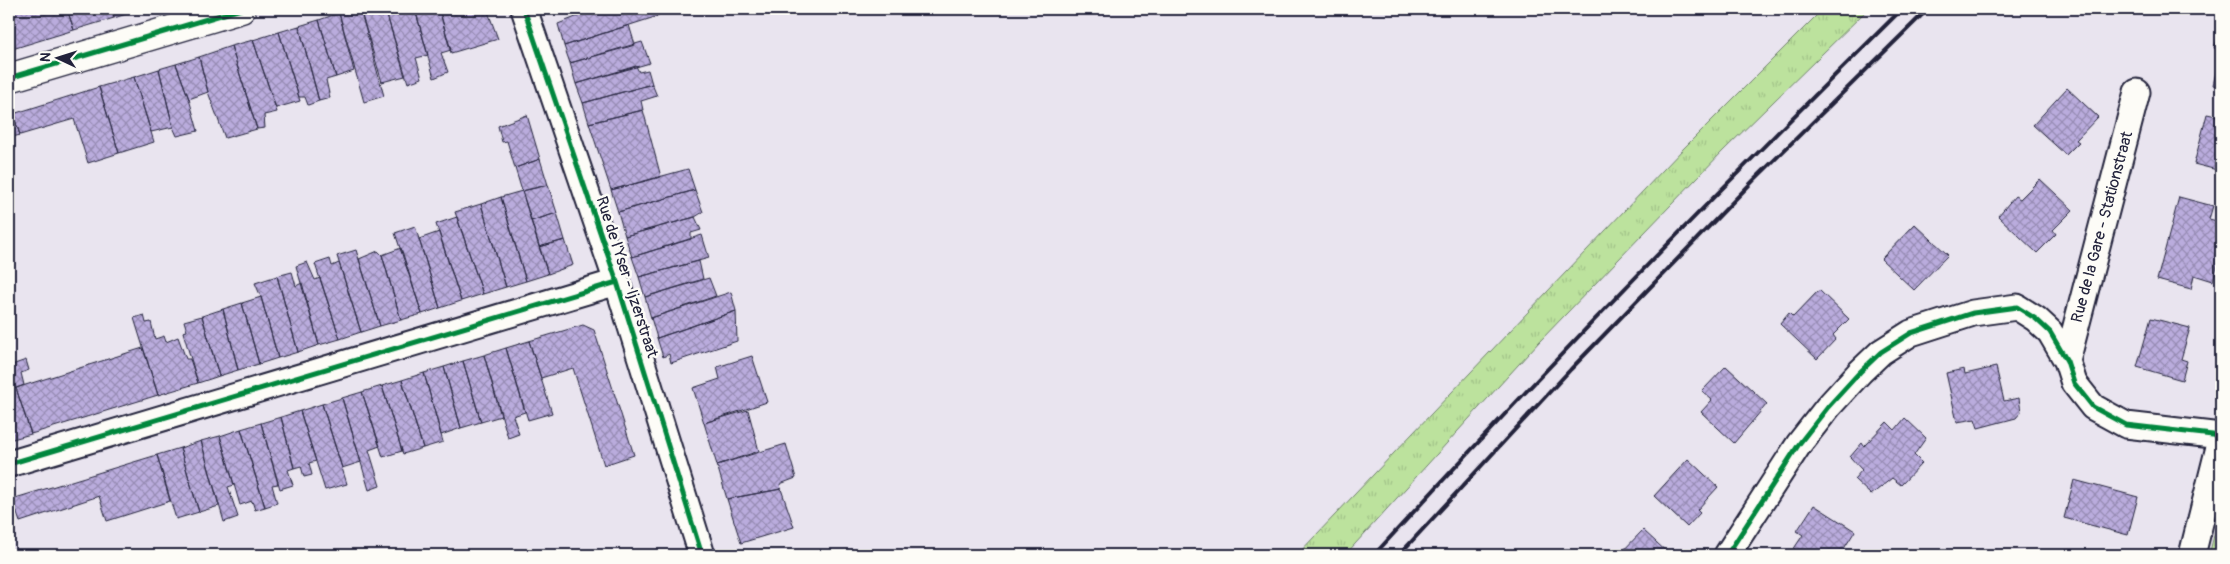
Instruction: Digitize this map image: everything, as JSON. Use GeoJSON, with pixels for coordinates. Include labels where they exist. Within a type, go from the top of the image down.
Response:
{"type":"FeatureCollection","features":[{"type":"Feature","properties":{"kind":"main road"},"geometry":{"type":"LineString","coordinates":[[9,78],[241,9]]}},
{"type":"Feature","properties":{"kind":"street","name":"Rue de l'Yser - Ijzerstraat"},"geometry":{"type":"LineString","coordinates":[[524,9],[617,282],[702,555]]}},
{"type":"Feature","properties":{"kind":"street","name":"Rue de la Gare - Stationstraat"},"geometry":{"type":"LineString","coordinates":[[2067,361],[2137,92]]}},
{"type":"Feature","properties":{"kind":"street"},"geometry":{"type":"LineString","coordinates":[[9,464],[617,282]]}},
{"type":"Feature","properties":{"kind":"street","name":"Rue de la Gare - Stationstraat"},"geometry":{"type":"LineString","coordinates":[[1727,555],[1771,484],[1799,444],[1828,407],[1881,352],[1911,333],[1973,312],[2017,307],[2036,319],[2050,332],[2067,361],[2074,383],[2093,407],[2126,425],[2221,436]]}},
{"type":"Feature","properties":{"kind":"street"},"geometry":{"type":"LineString","coordinates":[[2192,555],[2221,440]]}},
{"type":"Feature","properties":{"kind":"green space"},"geometry":{"type":"Polygon","coordinates":[[[1823,9],[1868,9],[1723,151],[1539,342],[1345,555],[1297,555],[1683,149],[1823,9]]]}},
{"type":"Feature","properties":{"kind":"green space"},"geometry":{"type":"Polygon","coordinates":[[[2221,508],[2221,555],[2209,555],[2221,508]]]}},
{"type":"Feature","properties":{"kind":"building"},"geometry":{"type":"Polygon","coordinates":[[[9,9],[67,9],[74,30],[9,50],[9,9]]]}},
{"type":"Feature","properties":{"kind":"building"},"geometry":{"type":"Polygon","coordinates":[[[67,9],[111,9],[114,18],[74,30],[67,9]]]}},
{"type":"Feature","properties":{"kind":"building"},"geometry":{"type":"Polygon","coordinates":[[[111,9],[142,9],[114,18],[111,9]]]}},
{"type":"Feature","properties":{"kind":"building"},"geometry":{"type":"Polygon","coordinates":[[[360,9],[384,96],[364,102],[339,13],[360,9]]]}},
{"type":"Feature","properties":{"kind":"building"},"geometry":{"type":"Polygon","coordinates":[[[360,9],[385,9],[405,76],[382,82],[360,9]]]}},
{"type":"Feature","properties":{"kind":"building"},"geometry":{"type":"Polygon","coordinates":[[[385,9],[415,9],[428,55],[416,58],[422,78],[408,83],[385,9]]]}},
{"type":"Feature","properties":{"kind":"building"},"geometry":{"type":"Polygon","coordinates":[[[415,9],[439,9],[451,50],[441,53],[448,72],[434,78],[415,9]]]}},
{"type":"Feature","properties":{"kind":"building"},"geometry":{"type":"Polygon","coordinates":[[[439,9],[487,9],[498,39],[451,53],[439,9]]]}},
{"type":"Feature","properties":{"kind":"building"},"geometry":{"type":"Polygon","coordinates":[[[585,9],[656,9],[658,16],[564,46],[558,24],[586,13],[585,9]]]}},
{"type":"Feature","properties":{"kind":"building"},"geometry":{"type":"Polygon","coordinates":[[[339,13],[354,71],[336,77],[319,20],[339,13]]]}},
{"type":"Feature","properties":{"kind":"building"},"geometry":{"type":"Polygon","coordinates":[[[319,20],[336,77],[326,80],[330,98],[319,101],[299,26],[319,20]]]}},
{"type":"Feature","properties":{"kind":"building"},"geometry":{"type":"Polygon","coordinates":[[[629,25],[635,45],[570,63],[564,46],[629,25]]]}},
{"type":"Feature","properties":{"kind":"building"},"geometry":{"type":"Polygon","coordinates":[[[299,26],[319,101],[308,105],[305,97],[299,97],[279,32],[299,26]]]}},
{"type":"Feature","properties":{"kind":"building"},"geometry":{"type":"Polygon","coordinates":[[[279,32],[300,101],[276,108],[253,40],[279,32]]]}},
{"type":"Feature","properties":{"kind":"building"},"geometry":{"type":"Polygon","coordinates":[[[2221,32],[2221,51],[2214,48],[2221,32]]]}},
{"type":"Feature","properties":{"kind":"building"},"geometry":{"type":"Polygon","coordinates":[[[253,40],[277,112],[264,115],[265,128],[257,129],[231,46],[253,40]]]}},
{"type":"Feature","properties":{"kind":"building"},"geometry":{"type":"Polygon","coordinates":[[[642,42],[650,63],[576,84],[570,63],[642,42]]]}},
{"type":"Feature","properties":{"kind":"building"},"geometry":{"type":"Polygon","coordinates":[[[231,46],[257,129],[225,138],[208,92],[199,57],[231,46]]]}},
{"type":"Feature","properties":{"kind":"building"},"geometry":{"type":"Polygon","coordinates":[[[2221,51],[2221,87],[2213,85],[2221,51]]]}},
{"type":"Feature","properties":{"kind":"building"},"geometry":{"type":"Polygon","coordinates":[[[199,57],[208,92],[189,99],[176,64],[199,57]]]}},
{"type":"Feature","properties":{"kind":"building"},"geometry":{"type":"Polygon","coordinates":[[[176,64],[198,131],[177,136],[173,127],[159,69],[176,64]]]}},
{"type":"Feature","properties":{"kind":"building"},"geometry":{"type":"Polygon","coordinates":[[[636,66],[639,72],[648,70],[652,84],[583,103],[576,84],[636,66]]]}},
{"type":"Feature","properties":{"kind":"building"},"geometry":{"type":"Polygon","coordinates":[[[159,69],[173,127],[151,132],[134,77],[159,69]]]}},
{"type":"Feature","properties":{"kind":"building"},"geometry":{"type":"Polygon","coordinates":[[[134,77],[154,142],[119,153],[99,87],[134,77]]]}},
{"type":"Feature","properties":{"kind":"building"},"geometry":{"type":"Polygon","coordinates":[[[652,84],[657,96],[641,101],[643,110],[589,123],[583,103],[652,84]]]}},
{"type":"Feature","properties":{"kind":"building"},"geometry":{"type":"Polygon","coordinates":[[[99,87],[119,153],[88,163],[74,119],[20,135],[13,114],[99,87]]]}},
{"type":"Feature","properties":{"kind":"building"},"geometry":{"type":"Polygon","coordinates":[[[2067,88],[2098,117],[2076,140],[2079,142],[2066,155],[2033,125],[2067,88]]]}},
{"type":"Feature","properties":{"kind":"building"},"geometry":{"type":"Polygon","coordinates":[[[643,110],[661,177],[611,190],[589,123],[643,110]]]}},
{"type":"Feature","properties":{"kind":"building"},"geometry":{"type":"Polygon","coordinates":[[[13,114],[20,135],[9,138],[9,115],[13,114]]]}},
{"type":"Feature","properties":{"kind":"building"},"geometry":{"type":"Polygon","coordinates":[[[2207,114],[2221,117],[2221,171],[2194,164],[2207,114]]]}},
{"type":"Feature","properties":{"kind":"building"},"geometry":{"type":"Polygon","coordinates":[[[527,115],[540,159],[515,168],[507,141],[502,142],[498,126],[527,115]]]}},
{"type":"Feature","properties":{"kind":"building"},"geometry":{"type":"Polygon","coordinates":[[[540,159],[548,185],[522,191],[515,168],[540,159]]]}},
{"type":"Feature","properties":{"kind":"building"},"geometry":{"type":"Polygon","coordinates":[[[688,169],[695,190],[618,212],[611,190],[688,169]]]}},
{"type":"Feature","properties":{"kind":"building"},"geometry":{"type":"Polygon","coordinates":[[[2040,179],[2073,210],[2053,230],[2056,234],[2037,253],[1998,216],[2015,196],[2020,199],[2040,179]]]}},
{"type":"Feature","properties":{"kind":"building"},"geometry":{"type":"Polygon","coordinates":[[[548,185],[557,213],[531,221],[522,191],[548,185]]]}},
{"type":"Feature","properties":{"kind":"building"},"geometry":{"type":"Polygon","coordinates":[[[695,190],[703,212],[695,217],[625,236],[618,212],[695,190]]]}},
{"type":"Feature","properties":{"kind":"building"},"geometry":{"type":"Polygon","coordinates":[[[522,191],[548,274],[526,281],[501,197],[522,191]]]}},
{"type":"Feature","properties":{"kind":"building"},"geometry":{"type":"Polygon","coordinates":[[[501,197],[526,281],[506,287],[481,204],[501,197]]]}},
{"type":"Feature","properties":{"kind":"building"},"geometry":{"type":"Polygon","coordinates":[[[2179,197],[2213,206],[2209,219],[2221,222],[2221,251],[2213,281],[2194,275],[2191,289],[2157,280],[2179,197]]]}},
{"type":"Feature","properties":{"kind":"building"},"geometry":{"type":"Polygon","coordinates":[[[481,204],[506,287],[483,294],[455,212],[481,204]]]}},
{"type":"Feature","properties":{"kind":"building"},"geometry":{"type":"Polygon","coordinates":[[[557,213],[565,240],[539,247],[531,221],[557,213]]]}},
{"type":"Feature","properties":{"kind":"building"},"geometry":{"type":"Polygon","coordinates":[[[457,217],[483,294],[461,301],[436,224],[457,217]]]}},
{"type":"Feature","properties":{"kind":"building"},"geometry":{"type":"Polygon","coordinates":[[[695,217],[701,230],[691,233],[691,239],[632,257],[625,236],[695,217]]]}},
{"type":"Feature","properties":{"kind":"building"},"geometry":{"type":"Polygon","coordinates":[[[1915,224],[1948,255],[1914,290],[1881,259],[1915,224]]]}},
{"type":"Feature","properties":{"kind":"building"},"geometry":{"type":"Polygon","coordinates":[[[415,226],[440,308],[422,314],[395,233],[415,226]]]}},
{"type":"Feature","properties":{"kind":"building"},"geometry":{"type":"Polygon","coordinates":[[[439,232],[461,301],[440,308],[419,239],[439,232]]]}},
{"type":"Feature","properties":{"kind":"building"},"geometry":{"type":"Polygon","coordinates":[[[702,235],[709,258],[639,277],[632,257],[702,235]]]}},
{"type":"Feature","properties":{"kind":"building"},"geometry":{"type":"Polygon","coordinates":[[[565,240],[573,265],[548,274],[539,247],[565,240]]]}},
{"type":"Feature","properties":{"kind":"building"},"geometry":{"type":"Polygon","coordinates":[[[401,248],[422,314],[401,320],[382,255],[401,248]]]}},
{"type":"Feature","properties":{"kind":"building"},"geometry":{"type":"Polygon","coordinates":[[[356,250],[380,326],[361,332],[337,256],[356,250]]]}},
{"type":"Feature","properties":{"kind":"building"},"geometry":{"type":"Polygon","coordinates":[[[378,251],[382,255],[401,320],[380,326],[359,259],[378,251]]]}},
{"type":"Feature","properties":{"kind":"building"},"geometry":{"type":"Polygon","coordinates":[[[330,259],[332,266],[339,263],[361,332],[340,339],[315,264],[330,259]]]}},
{"type":"Feature","properties":{"kind":"building"},"geometry":{"type":"Polygon","coordinates":[[[699,261],[703,279],[645,297],[639,277],[699,261]]]}},
{"type":"Feature","properties":{"kind":"building"},"geometry":{"type":"Polygon","coordinates":[[[307,262],[315,280],[320,278],[340,339],[319,345],[296,266],[307,262]]]}},
{"type":"Feature","properties":{"kind":"building"},"geometry":{"type":"Polygon","coordinates":[[[292,272],[296,286],[302,283],[319,345],[298,352],[277,276],[292,272]]]}},
{"type":"Feature","properties":{"kind":"building"},"geometry":{"type":"Polygon","coordinates":[[[277,276],[298,352],[278,358],[261,297],[255,283],[277,276]]]}},
{"type":"Feature","properties":{"kind":"building"},"geometry":{"type":"Polygon","coordinates":[[[709,278],[716,296],[651,318],[645,297],[709,278]]]}},
{"type":"Feature","properties":{"kind":"building"},"geometry":{"type":"Polygon","coordinates":[[[1819,290],[1849,319],[1833,335],[1836,339],[1817,359],[1780,324],[1789,313],[1793,317],[1819,290]]]}},
{"type":"Feature","properties":{"kind":"building"},"geometry":{"type":"Polygon","coordinates":[[[731,292],[736,311],[657,338],[651,318],[731,292]]]}},
{"type":"Feature","properties":{"kind":"building"},"geometry":{"type":"Polygon","coordinates":[[[261,297],[278,358],[259,364],[242,303],[261,297]]]}},
{"type":"Feature","properties":{"kind":"building"},"geometry":{"type":"Polygon","coordinates":[[[242,303],[259,364],[238,370],[223,309],[242,303]]]}},
{"type":"Feature","properties":{"kind":"building"},"geometry":{"type":"Polygon","coordinates":[[[223,309],[238,370],[219,376],[202,316],[223,309]]]}},
{"type":"Feature","properties":{"kind":"building"},"geometry":{"type":"Polygon","coordinates":[[[736,311],[737,341],[671,363],[669,354],[663,357],[657,338],[736,311]]]}},
{"type":"Feature","properties":{"kind":"building"},"geometry":{"type":"Polygon","coordinates":[[[144,315],[146,323],[151,322],[155,339],[164,336],[166,342],[178,337],[186,359],[190,359],[198,383],[158,395],[134,318],[144,315]]]}},
{"type":"Feature","properties":{"kind":"building"},"geometry":{"type":"Polygon","coordinates":[[[202,316],[219,376],[198,383],[183,332],[187,331],[184,321],[202,316]]]}},
{"type":"Feature","properties":{"kind":"building"},"geometry":{"type":"Polygon","coordinates":[[[2151,318],[2190,328],[2181,359],[2187,361],[2182,380],[2137,367],[2151,318]]]}},
{"type":"Feature","properties":{"kind":"building"},"geometry":{"type":"Polygon","coordinates":[[[583,325],[594,330],[634,455],[604,465],[573,368],[541,378],[529,341],[583,325]]]}},
{"type":"Feature","properties":{"kind":"building"},"geometry":{"type":"Polygon","coordinates":[[[529,341],[552,413],[528,420],[506,348],[529,341]]]}},
{"type":"Feature","properties":{"kind":"building"},"geometry":{"type":"Polygon","coordinates":[[[143,348],[158,395],[31,434],[16,388],[143,348]]]}},
{"type":"Feature","properties":{"kind":"building"},"geometry":{"type":"Polygon","coordinates":[[[506,348],[525,412],[513,416],[519,434],[508,438],[484,355],[506,348]]]}},
{"type":"Feature","properties":{"kind":"building"},"geometry":{"type":"Polygon","coordinates":[[[484,355],[501,416],[481,422],[463,361],[484,355]]]}},
{"type":"Feature","properties":{"kind":"building"},"geometry":{"type":"Polygon","coordinates":[[[752,356],[767,402],[704,423],[693,388],[720,379],[717,367],[752,356]]]}},
{"type":"Feature","properties":{"kind":"building"},"geometry":{"type":"Polygon","coordinates":[[[26,360],[29,370],[21,373],[24,385],[9,391],[9,366],[26,360]]]}},
{"type":"Feature","properties":{"kind":"building"},"geometry":{"type":"Polygon","coordinates":[[[463,361],[481,422],[461,428],[444,367],[463,361]]]}},
{"type":"Feature","properties":{"kind":"building"},"geometry":{"type":"Polygon","coordinates":[[[1726,366],[1767,404],[1734,443],[1701,412],[1712,400],[1702,391],[1726,366]]]}},
{"type":"Feature","properties":{"kind":"building"},"geometry":{"type":"Polygon","coordinates":[[[444,367],[461,428],[441,435],[424,373],[444,367]]]}},
{"type":"Feature","properties":{"kind":"building"},"geometry":{"type":"Polygon","coordinates":[[[1996,367],[2004,401],[2019,398],[2021,412],[2016,418],[1978,428],[1975,419],[1957,422],[1946,373],[1964,369],[1965,374],[1996,367]]]}},
{"type":"Feature","properties":{"kind":"building"},"geometry":{"type":"Polygon","coordinates":[[[424,373],[443,442],[423,448],[402,380],[424,373]]]}},
{"type":"Feature","properties":{"kind":"building"},"geometry":{"type":"Polygon","coordinates":[[[402,380],[423,448],[403,454],[382,386],[402,380]]]}},
{"type":"Feature","properties":{"kind":"building"},"geometry":{"type":"Polygon","coordinates":[[[382,386],[402,451],[383,457],[362,392],[382,386]]]}},
{"type":"Feature","properties":{"kind":"building"},"geometry":{"type":"Polygon","coordinates":[[[16,388],[31,434],[9,440],[9,391],[16,388]]]}},
{"type":"Feature","properties":{"kind":"building"},"geometry":{"type":"Polygon","coordinates":[[[362,392],[380,446],[369,450],[380,486],[369,490],[342,398],[362,392]]]}},
{"type":"Feature","properties":{"kind":"building"},"geometry":{"type":"Polygon","coordinates":[[[342,398],[361,462],[342,468],[322,404],[342,398]]]}},
{"type":"Feature","properties":{"kind":"building"},"geometry":{"type":"Polygon","coordinates":[[[322,404],[347,484],[325,490],[300,411],[322,404]]]}},
{"type":"Feature","properties":{"kind":"building"},"geometry":{"type":"Polygon","coordinates":[[[748,410],[759,451],[717,465],[704,423],[748,410]]]}},
{"type":"Feature","properties":{"kind":"building"},"geometry":{"type":"Polygon","coordinates":[[[300,411],[316,461],[309,463],[312,475],[304,477],[301,466],[294,468],[281,417],[300,411]]]}},
{"type":"Feature","properties":{"kind":"building"},"geometry":{"type":"Polygon","coordinates":[[[281,417],[294,468],[288,470],[293,485],[280,489],[261,423],[281,417]]]}},
{"type":"Feature","properties":{"kind":"building"},"geometry":{"type":"Polygon","coordinates":[[[1905,418],[1926,438],[1914,455],[1922,463],[1901,485],[1892,478],[1871,495],[1854,479],[1862,470],[1850,457],[1862,443],[1864,446],[1887,422],[1895,430],[1905,418]]]}},
{"type":"Feature","properties":{"kind":"building"},"geometry":{"type":"Polygon","coordinates":[[[261,423],[278,484],[272,485],[277,503],[265,507],[241,429],[261,423]]]}},
{"type":"Feature","properties":{"kind":"building"},"geometry":{"type":"Polygon","coordinates":[[[241,429],[265,507],[255,510],[252,501],[240,505],[220,436],[241,429]]]}},
{"type":"Feature","properties":{"kind":"building"},"geometry":{"type":"Polygon","coordinates":[[[220,436],[234,485],[228,487],[238,517],[224,522],[201,441],[220,436]]]}},
{"type":"Feature","properties":{"kind":"building"},"geometry":{"type":"Polygon","coordinates":[[[201,441],[219,506],[199,512],[180,448],[201,441]]]}},
{"type":"Feature","properties":{"kind":"building"},"geometry":{"type":"Polygon","coordinates":[[[786,444],[796,478],[780,484],[781,489],[727,499],[717,465],[786,444]]]}},
{"type":"Feature","properties":{"kind":"building"},"geometry":{"type":"Polygon","coordinates":[[[180,448],[199,512],[176,519],[157,455],[180,448]]]}},
{"type":"Feature","properties":{"kind":"building"},"geometry":{"type":"Polygon","coordinates":[[[157,455],[170,501],[107,521],[99,496],[20,522],[12,499],[157,455]]]}},
{"type":"Feature","properties":{"kind":"building"},"geometry":{"type":"Polygon","coordinates":[[[1688,459],[1718,487],[1697,510],[1700,513],[1687,527],[1654,496],[1688,459]]]}},
{"type":"Feature","properties":{"kind":"building"},"geometry":{"type":"Polygon","coordinates":[[[2074,480],[2138,497],[2128,535],[2064,518],[2074,480]]]}},
{"type":"Feature","properties":{"kind":"building"},"geometry":{"type":"Polygon","coordinates":[[[781,489],[794,527],[741,543],[727,499],[781,489]]]}},
{"type":"Feature","properties":{"kind":"building"},"geometry":{"type":"Polygon","coordinates":[[[1814,505],[1855,531],[1840,555],[1794,555],[1791,553],[1803,535],[1797,531],[1814,505]]]}},
{"type":"Feature","properties":{"kind":"building"},"geometry":{"type":"Polygon","coordinates":[[[1643,530],[1670,555],[1619,555],[1643,530]]]}},
{"type":"Feature","properties":{"kind":"railway"},"geometry":{"type":"LineString","coordinates":[[1374,555],[1634,279],[1902,9]]}},
{"type":"Feature","properties":{"kind":"railway"},"geometry":{"type":"LineString","coordinates":[[1399,555],[1571,369],[1754,180],[1928,9]]}},
{"type":"Feature","properties":{"kind":"cycle path"},"geometry":{"type":"LineString","coordinates":[[9,78],[241,9]]}},
{"type":"Feature","properties":{"kind":"cycle path"},"geometry":{"type":"LineString","coordinates":[[524,9],[617,282],[702,555]]}},
{"type":"Feature","properties":{"kind":"cycle path"},"geometry":{"type":"LineString","coordinates":[[9,464],[617,282]]}},
{"type":"Feature","properties":{"kind":"cycle path"},"geometry":{"type":"LineString","coordinates":[[1727,555],[1799,444],[1828,407],[1860,372],[1881,352],[1911,333],[1973,313],[2017,307],[2036,319],[2050,332],[2067,361],[2074,383],[2093,407],[2126,425],[2221,436]]}}]}
